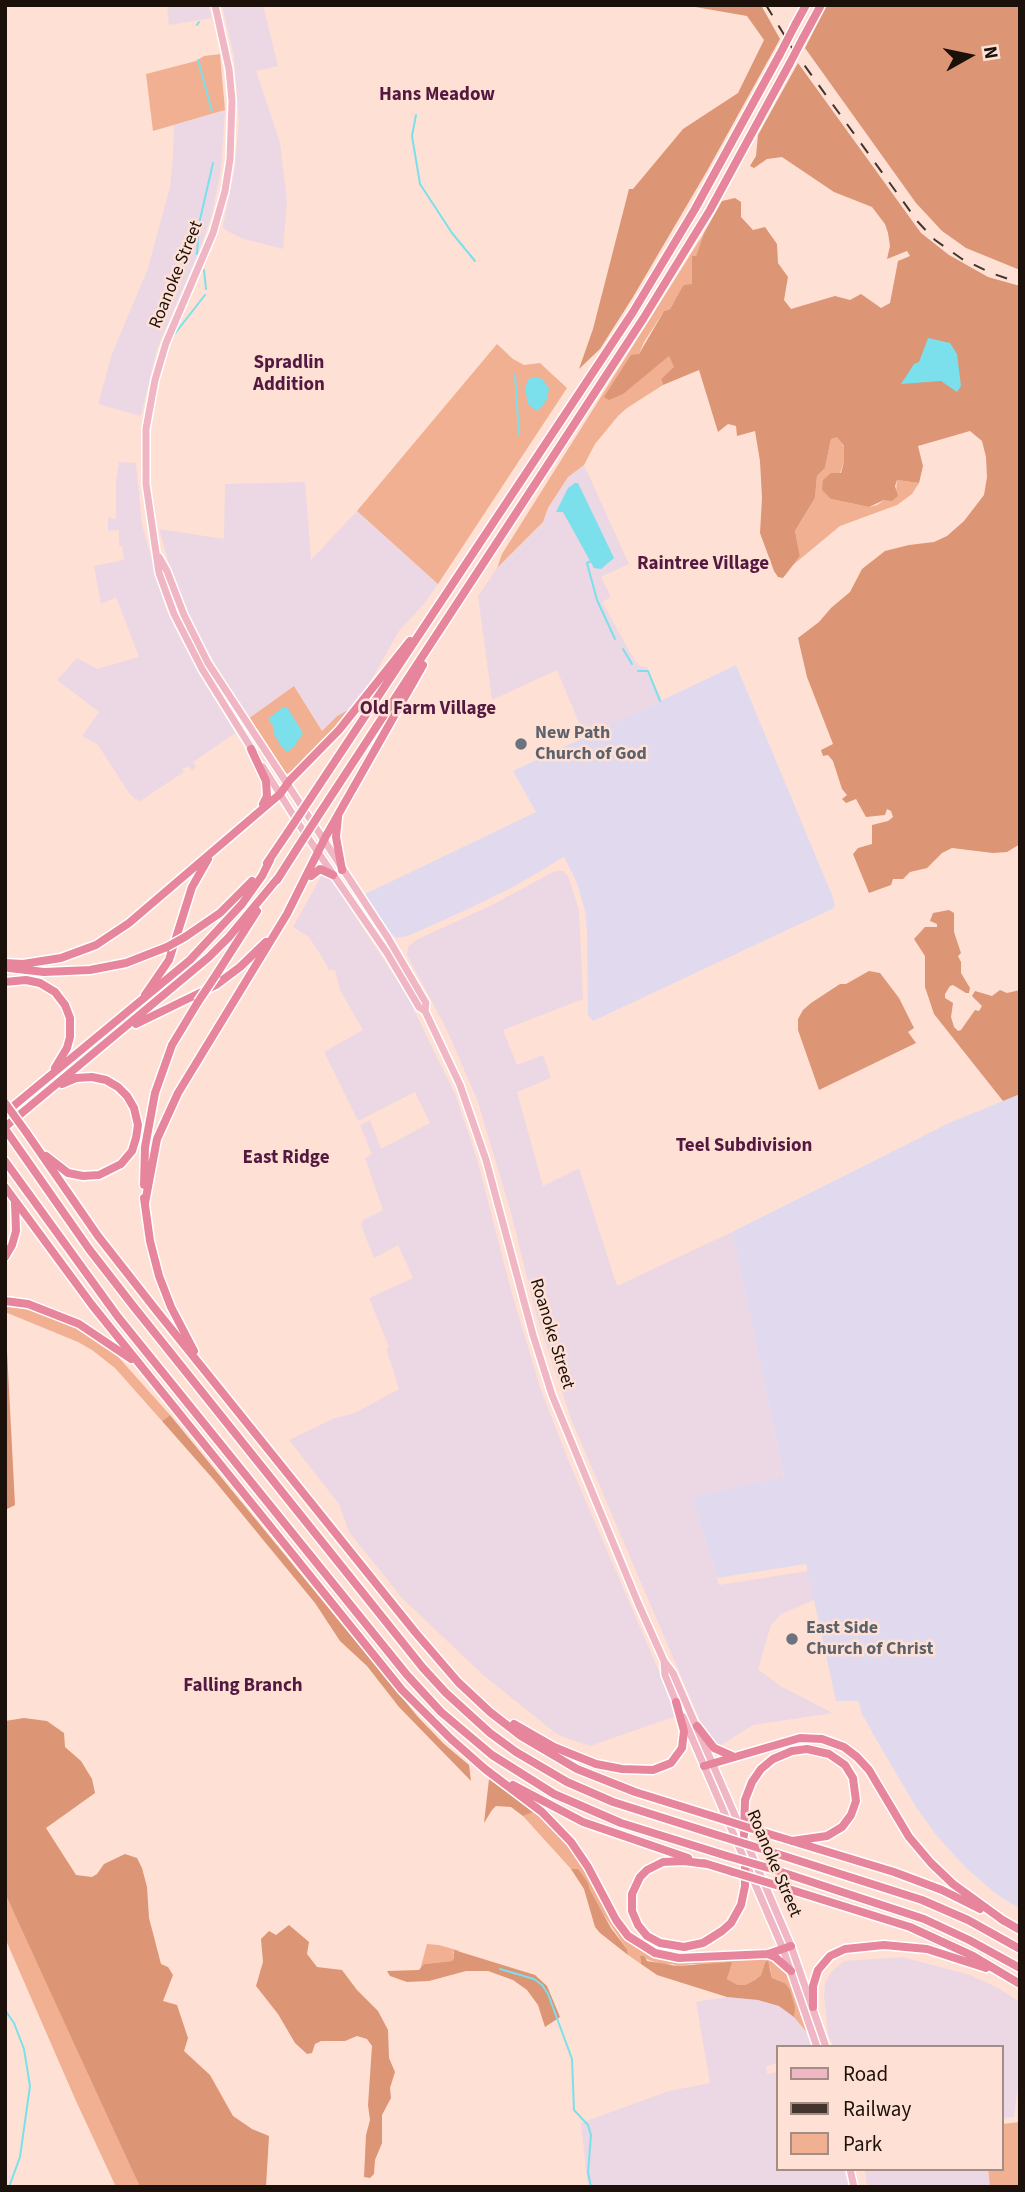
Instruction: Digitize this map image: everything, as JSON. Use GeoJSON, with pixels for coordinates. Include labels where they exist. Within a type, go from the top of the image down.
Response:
{"type":"FeatureCollection","features":[{"type":"Feature","properties":{"kind":"highway"},"geometry":{"type":"LineString","coordinates":[[5,1113],[190,960],[226,924],[262,876],[288,832],[633,312],[695,209],[806,5]]}},
{"type":"Feature","properties":{"kind":"highway"},"geometry":{"type":"LineString","coordinates":[[203,1369],[171,1307],[159,1276],[150,1241],[145,1203],[145,1147],[155,1093],[172,1045],[320,813],[643,319],[710,210],[821,5]]}},
{"type":"Feature","properties":{"kind":"highway"},"geometry":{"type":"LineString","coordinates":[[5,965],[61,958],[104,940],[145,910],[279,794],[339,730],[450,589]]}},
{"type":"Feature","properties":{"kind":"highway"},"geometry":{"type":"LineString","coordinates":[[145,1203],[153,1156],[170,1108],[302,887],[338,813],[460,600]]}},
{"type":"Feature","properties":{"kind":"highway"},"geometry":{"type":"LineString","coordinates":[[251,749],[266,781],[267,796],[260,809]]}},
{"type":"Feature","properties":{"kind":"highway"},"geometry":{"type":"LineString","coordinates":[[338,813],[335,837],[342,870]]}},
{"type":"Feature","properties":{"kind":"highway"},"geometry":{"type":"LineString","coordinates":[[134,1008],[169,960],[192,887],[218,845]]}},
{"type":"Feature","properties":{"kind":"highway"},"geometry":{"type":"LineString","coordinates":[[5,965],[44,972],[90,970],[125,962],[166,947],[205,925],[234,900],[270,860]]}},
{"type":"Feature","properties":{"kind":"highway"},"geometry":{"type":"LineString","coordinates":[[302,887],[318,870],[325,870],[333,875]]}},
{"type":"Feature","properties":{"kind":"highway"},"geometry":{"type":"LineString","coordinates":[[278,878],[244,921],[209,957],[5,1128],[14,1142],[89,1249],[134,1307],[423,1668],[490,1733],[530,1761],[567,1782],[613,1802],[906,1894],[968,1920],[1020,1949]]}},
{"type":"Feature","properties":{"kind":"highway"},"geometry":{"type":"LineString","coordinates":[[111,1041],[145,1018],[195,996],[229,976],[253,957],[276,932]]}},
{"type":"Feature","properties":{"kind":"highway"},"geometry":{"type":"LineString","coordinates":[[5,982],[26,980],[40,984],[55,992],[65,1006],[71,1023],[70,1037],[63,1056],[48,1078]]}},
{"type":"Feature","properties":{"kind":"highway"},"geometry":{"type":"LineString","coordinates":[[36,1147],[62,1169],[76,1175],[91,1176],[107,1173],[118,1167],[127,1158],[135,1142],[138,1125],[134,1108],[125,1093],[114,1084],[99,1078],[84,1077],[53,1088]]}},
{"type":"Feature","properties":{"kind":"highway"},"geometry":{"type":"LineString","coordinates":[[5,1103],[106,1245],[203,1369],[435,1657],[490,1712],[537,1746],[587,1774],[635,1792],[930,1885],[1020,1930]]}},
{"type":"Feature","properties":{"kind":"highway"},"geometry":{"type":"LineString","coordinates":[[5,1161],[118,1317],[399,1664],[441,1712],[498,1760],[554,1794],[621,1823],[924,1919],[1020,1968]]}},
{"type":"Feature","properties":{"kind":"highway"},"geometry":{"type":"LineString","coordinates":[[5,1187],[141,1367],[402,1690],[465,1752],[542,1812],[565,1835],[588,1867],[622,1930],[640,1946],[655,1953],[679,1958],[768,1954],[787,1947]]}},
{"type":"Feature","properties":{"kind":"highway"},"geometry":{"type":"LineString","coordinates":[[5,1257],[16,1231],[14,1200]]}},
{"type":"Feature","properties":{"kind":"highway"},"geometry":{"type":"LineString","coordinates":[[5,1301],[28,1304],[79,1324],[141,1367]]}},
{"type":"Feature","properties":{"kind":"highway"},"geometry":{"type":"LineString","coordinates":[[490,1712],[554,1747],[596,1764],[622,1769],[653,1770],[671,1763],[682,1748],[684,1731],[676,1702]]}},
{"type":"Feature","properties":{"kind":"highway"},"geometry":{"type":"LineString","coordinates":[[697,1727],[714,1748],[734,1756]]}},
{"type":"Feature","properties":{"kind":"highway"},"geometry":{"type":"LineString","coordinates":[[708,1764],[807,1738],[829,1741],[850,1751],[869,1770],[909,1837],[931,1863],[953,1884],[1004,1921]]}},
{"type":"Feature","properties":{"kind":"highway"},"geometry":{"type":"LineString","coordinates":[[744,1835],[745,1800],[761,1769],[779,1756],[796,1750],[807,1749],[829,1754],[845,1765],[853,1777],[856,1801],[851,1815],[842,1827],[827,1836],[792,1841]]}},
{"type":"Feature","properties":{"kind":"highway"},"geometry":{"type":"LineString","coordinates":[[465,1752],[513,1785],[565,1814],[619,1836],[909,1927],[973,1956],[1016,1982]]}},
{"type":"Feature","properties":{"kind":"highway"},"geometry":{"type":"LineString","coordinates":[[707,1864],[663,1862],[640,1877],[632,1894],[632,1911],[647,1936],[660,1943],[684,1947],[703,1943],[722,1931],[731,1923],[741,1905],[745,1886],[745,1861]]}},
{"type":"Feature","properties":{"kind":"highway"},"geometry":{"type":"LineString","coordinates":[[813,2007],[813,1986],[821,1966],[834,1953],[850,1947],[884,1945],[927,1949],[980,1966],[1016,1982]]}},
{"type":"Feature","properties":{"kind":"highway"},"geometry":{"type":"LineString","coordinates":[[768,1954],[791,1971]]}},
{"type":"Feature","properties":{"kind":"main road","name":"Roanoke Street"},"geometry":{"type":"LineString","coordinates":[[215,5],[229,69],[232,102],[231,147],[225,191],[213,233],[166,343],[152,393],[146,429],[145,472],[149,515],[159,557],[159,573],[187,643],[251,749],[333,875],[409,979],[415,983],[426,1003],[425,1011]]}},
{"type":"Feature","properties":{"kind":"main road","name":"Roanoke Street"},"geometry":{"type":"LineString","coordinates":[[159,557],[208,663],[342,870],[391,952],[419,1007],[425,1011],[460,1085],[486,1160],[552,1395],[664,1661],[673,1673],[697,1727],[708,1764],[745,1861],[787,1947],[791,1971],[816,2045]]}},
{"type":"Feature","properties":{"kind":"main road","name":"Roanoke Street"},"geometry":{"type":"LineString","coordinates":[[664,1661],[676,1702],[744,1835],[813,2007],[825,2045]]}},
{"type":"Feature","properties":{"kind":"main road"},"geometry":{"type":"LineString","coordinates":[[851,2172],[854,2187]]}},
{"type":"Feature","properties":{"kind":"shaded area"},"geometry":{"type":"Polygon","coordinates":[[[167,5],[208,5],[212,18],[169,25],[167,5]]]}},
{"type":"Feature","properties":{"kind":"shaded area"},"geometry":{"type":"Polygon","coordinates":[[[222,5],[263,5],[278,66],[256,71],[280,143],[287,201],[283,249],[241,238],[225,230],[223,226],[235,167],[239,121],[234,57],[222,5]]]}},
{"type":"Feature","properties":{"kind":"shaded area"},"geometry":{"type":"Polygon","coordinates":[[[684,5],[761,5],[780,39],[633,297],[600,349],[579,369],[593,329],[629,189],[633,189],[683,129],[738,93],[764,40],[747,16],[684,5]]]}},
{"type":"Feature","properties":{"kind":"shaded area"},"geometry":{"type":"Polygon","coordinates":[[[827,5],[1020,5],[1020,270],[966,248],[942,231],[916,203],[805,48],[827,5]]]}},
{"type":"Feature","properties":{"kind":"shaded area"},"geometry":{"type":"Polygon","coordinates":[[[798,63],[921,233],[949,255],[988,277],[1020,286],[1020,844],[1007,852],[993,853],[952,848],[942,853],[927,868],[910,872],[903,879],[893,879],[891,885],[869,893],[853,854],[858,848],[872,844],[872,825],[893,817],[887,809],[885,815],[866,817],[856,799],[846,803],[842,799],[847,795],[842,789],[833,761],[828,755],[823,756],[821,750],[833,744],[807,677],[798,638],[850,592],[862,569],[885,551],[934,542],[947,536],[964,521],[984,495],[987,477],[982,441],[970,431],[918,446],[923,466],[919,483],[897,480],[895,486],[898,496],[892,501],[884,500],[869,507],[831,499],[822,490],[823,480],[831,473],[841,473],[844,462],[844,446],[837,437],[831,439],[825,468],[817,476],[815,498],[795,531],[800,556],[783,578],[778,577],[774,571],[760,533],[762,498],[755,431],[737,436],[736,426],[728,424],[718,432],[699,370],[663,385],[661,379],[674,367],[669,356],[623,394],[609,400],[604,397],[631,355],[639,354],[664,311],[670,309],[684,285],[692,284],[692,256],[696,256],[704,233],[722,201],[735,198],[741,202],[741,217],[753,230],[765,227],[777,244],[778,263],[788,277],[784,300],[791,309],[835,296],[850,300],[861,294],[881,308],[890,303],[898,261],[910,256],[907,251],[887,259],[890,246],[888,233],[885,224],[872,207],[834,192],[782,157],[767,159],[754,168],[750,166],[756,156],[758,135],[798,63]]]}},
{"type":"Feature","properties":{"kind":"shaded area"},"geometry":{"type":"Polygon","coordinates":[[[225,110],[221,170],[212,214],[157,349],[141,416],[98,404],[112,354],[148,268],[170,187],[174,125],[225,110]]]}},
{"type":"Feature","properties":{"kind":"shaded area"},"geometry":{"type":"Polygon","coordinates":[[[119,462],[136,463],[142,525],[166,609],[183,644],[235,733],[193,762],[196,767],[192,770],[188,766],[182,769],[184,772],[140,801],[129,793],[98,745],[82,736],[99,712],[57,680],[77,658],[97,669],[139,657],[116,597],[101,604],[94,566],[124,560],[122,546],[119,546],[119,530],[108,531],[108,517],[116,519],[119,462]]]}},
{"type":"Feature","properties":{"kind":"shaded area"},"geometry":{"type":"Polygon","coordinates":[[[584,465],[629,564],[601,577],[611,597],[602,602],[635,661],[642,667],[647,667],[662,700],[585,737],[557,670],[492,700],[478,596],[497,568],[543,522],[548,508],[568,477],[584,465]]]}},
{"type":"Feature","properties":{"kind":"shaded area"},"geometry":{"type":"Polygon","coordinates":[[[305,482],[311,560],[357,511],[438,584],[399,631],[370,682],[350,709],[337,716],[322,731],[294,686],[248,719],[188,618],[159,529],[224,539],[225,484],[305,482]]]}},
{"type":"Feature","properties":{"kind":"shaded area"},"geometry":{"type":"Polygon","coordinates":[[[736,665],[832,895],[835,905],[832,909],[593,1021],[588,1015],[585,911],[577,883],[564,857],[515,886],[466,910],[408,936],[397,938],[392,935],[365,894],[536,812],[513,771],[736,665]]]}},
{"type":"Feature","properties":{"kind":"shaded area"},"geometry":{"type":"Polygon","coordinates":[[[555,871],[563,871],[568,876],[579,910],[583,999],[503,1030],[517,1065],[543,1055],[551,1078],[517,1092],[543,1186],[579,1168],[617,1286],[732,1232],[784,1478],[692,1497],[719,1585],[808,1571],[814,1600],[781,1614],[771,1625],[758,1669],[780,1686],[833,1713],[753,1725],[718,1747],[704,1730],[571,1419],[536,1314],[511,1213],[478,1102],[447,1030],[407,955],[408,947],[416,940],[492,905],[555,871]]]}},
{"type":"Feature","properties":{"kind":"shaded area"},"geometry":{"type":"Polygon","coordinates":[[[323,873],[330,878],[405,992],[455,1094],[477,1159],[512,1294],[541,1390],[676,1716],[590,1746],[558,1735],[482,1674],[403,1599],[349,1532],[339,1504],[289,1440],[335,1418],[355,1413],[399,1389],[386,1348],[389,1347],[369,1298],[413,1278],[398,1245],[374,1258],[361,1225],[363,1220],[383,1210],[365,1158],[372,1154],[360,1125],[370,1120],[381,1149],[430,1123],[415,1092],[358,1121],[324,1052],[363,1030],[340,990],[335,970],[328,970],[309,937],[293,927],[323,873]]]}},
{"type":"Feature","properties":{"kind":"shaded area"},"geometry":{"type":"Polygon","coordinates":[[[949,910],[954,913],[954,932],[961,953],[958,956],[961,973],[970,988],[969,993],[966,993],[953,985],[945,994],[945,998],[953,1003],[951,1017],[954,1027],[958,1031],[961,1030],[975,1010],[979,1011],[982,1006],[972,996],[975,991],[992,996],[1000,990],[1007,993],[1020,990],[1020,1094],[1003,1101],[934,1014],[925,987],[925,956],[914,939],[925,927],[937,927],[937,924],[930,921],[933,913],[949,910]]]}},
{"type":"Feature","properties":{"kind":"shaded area"},"geometry":{"type":"Polygon","coordinates":[[[869,971],[880,973],[899,998],[914,1028],[908,1032],[916,1043],[819,1090],[798,1030],[798,1019],[811,1003],[840,984],[846,984],[869,971]]]}},
{"type":"Feature","properties":{"kind":"shaded area"},"geometry":{"type":"Polygon","coordinates":[[[1020,1094],[1020,1909],[996,1894],[965,1867],[936,1835],[916,1807],[873,1734],[861,1712],[859,1701],[836,1701],[806,1564],[717,1578],[692,1497],[784,1477],[732,1232],[949,1123],[1020,1094]]]}},
{"type":"Feature","properties":{"kind":"shaded area"},"geometry":{"type":"Polygon","coordinates":[[[5,1312],[15,1505],[5,1510],[5,1312]]]}},
{"type":"Feature","properties":{"kind":"shaded area"},"geometry":{"type":"Polygon","coordinates":[[[170,1415],[418,1717],[469,1765],[471,1781],[399,1707],[367,1666],[340,1641],[315,1603],[162,1421],[170,1415]]]}},
{"type":"Feature","properties":{"kind":"shaded area"},"geometry":{"type":"Polygon","coordinates":[[[24,1718],[47,1721],[64,1733],[65,1747],[81,1761],[92,1779],[95,1793],[46,1828],[76,1875],[92,1877],[104,1864],[125,1854],[137,1858],[147,1887],[149,1918],[161,1964],[168,1967],[173,1975],[163,2001],[177,2005],[188,2038],[184,2051],[210,2075],[233,2116],[252,2129],[269,2136],[266,2187],[140,2187],[5,1893],[5,1721],[24,1718]]]}},
{"type":"Feature","properties":{"kind":"shaded area"},"geometry":{"type":"Polygon","coordinates":[[[489,1779],[533,1812],[523,1816],[511,1807],[496,1806],[484,1823],[489,1779]]]}},
{"type":"Feature","properties":{"kind":"shaded area"},"geometry":{"type":"Polygon","coordinates":[[[571,1869],[578,1869],[588,1883],[628,1955],[595,1927],[584,1889],[571,1869]]]}},
{"type":"Feature","properties":{"kind":"shaded area"},"geometry":{"type":"Polygon","coordinates":[[[289,1925],[309,1942],[307,1954],[317,1967],[342,1970],[378,2011],[388,2030],[389,2058],[395,2072],[390,2088],[391,2098],[382,2115],[382,2143],[375,2160],[374,2174],[370,2178],[364,2177],[366,2135],[370,2120],[368,2105],[372,2046],[367,2039],[357,2036],[345,2041],[321,2041],[315,2044],[312,2053],[307,2054],[295,2043],[278,2014],[256,1986],[263,1962],[261,1939],[269,1931],[276,1935],[289,1925]]]}},
{"type":"Feature","properties":{"kind":"shaded area"},"geometry":{"type":"Polygon","coordinates":[[[454,1950],[535,1975],[547,1986],[560,2017],[545,2027],[538,2005],[527,1990],[513,1980],[488,1971],[466,1971],[429,1981],[407,1982],[390,1976],[387,1971],[419,1970],[424,1964],[452,1961],[454,1950]]]}},
{"type":"Feature","properties":{"kind":"shaded area"},"geometry":{"type":"Polygon","coordinates":[[[640,1956],[644,1956],[647,1961],[677,1966],[732,1962],[727,1979],[738,1985],[755,1980],[761,1975],[765,1962],[768,1961],[772,1978],[785,1983],[790,1990],[795,2007],[794,2017],[779,2006],[758,2000],[727,1997],[657,1975],[641,1964],[640,1956]]]}},
{"type":"Feature","properties":{"kind":"shaded area"},"geometry":{"type":"Polygon","coordinates":[[[902,1957],[970,1975],[1020,2002],[1020,2071],[1014,2117],[1004,2118],[1004,2045],[833,2045],[828,2035],[825,1984],[831,1972],[844,1961],[902,1957]]]}},
{"type":"Feature","properties":{"kind":"shaded area"},"geometry":{"type":"Polygon","coordinates":[[[727,1997],[758,2000],[780,2006],[798,2019],[809,2035],[812,2045],[776,2045],[776,2064],[766,2066],[767,2074],[776,2072],[776,2171],[845,2171],[849,2187],[589,2187],[581,2123],[669,2091],[710,2083],[696,2002],[727,1997]]]}},
{"type":"Feature","properties":{"kind":"shaded area"},"geometry":{"type":"Polygon","coordinates":[[[865,2171],[988,2171],[990,2187],[867,2187],[865,2171]]]}},
{"type":"Feature","properties":{"kind":"green space"},"geometry":{"type":"Polygon","coordinates":[[[220,54],[225,110],[153,131],[146,74],[196,61],[204,56],[220,54]]]}},
{"type":"Feature","properties":{"kind":"green space"},"geometry":{"type":"Polygon","coordinates":[[[704,233],[696,256],[692,256],[692,284],[681,289],[670,309],[664,311],[644,342],[634,384],[669,355],[675,367],[661,379],[663,385],[618,416],[595,444],[584,465],[568,477],[548,508],[543,522],[497,568],[502,554],[704,233]]]}},
{"type":"Feature","properties":{"kind":"green space"},"geometry":{"type":"Polygon","coordinates":[[[497,344],[524,365],[540,363],[567,388],[438,584],[357,511],[497,344]]]}},
{"type":"Feature","properties":{"kind":"green space"},"geometry":{"type":"Polygon","coordinates":[[[837,436],[844,447],[844,462],[831,499],[869,507],[877,505],[896,492],[897,480],[919,483],[912,494],[897,505],[840,526],[793,565],[800,556],[795,531],[815,498],[817,476],[825,468],[831,439],[837,436]]]}},
{"type":"Feature","properties":{"kind":"green space"},"geometry":{"type":"Polygon","coordinates":[[[294,686],[322,731],[337,716],[350,709],[337,727],[297,768],[287,774],[282,771],[248,719],[294,686]]]}},
{"type":"Feature","properties":{"kind":"green space"},"geometry":{"type":"Polygon","coordinates":[[[5,1305],[39,1312],[75,1326],[112,1350],[170,1415],[162,1421],[115,1368],[92,1350],[5,1312],[5,1305]]]}},
{"type":"Feature","properties":{"kind":"green space"},"geometry":{"type":"Polygon","coordinates":[[[534,1811],[562,1837],[580,1861],[613,1923],[635,1946],[666,1960],[760,1958],[776,1962],[787,1972],[809,2035],[794,2017],[785,1983],[772,1978],[770,1967],[765,1962],[761,1975],[745,1985],[738,1985],[727,1979],[729,1968],[692,1964],[664,1965],[640,1957],[641,1964],[628,1955],[627,1949],[578,1869],[571,1869],[523,1816],[534,1811]]]}},
{"type":"Feature","properties":{"kind":"green space"},"geometry":{"type":"Polygon","coordinates":[[[5,1893],[140,2187],[116,2187],[76,2101],[5,1938],[5,1893]]]}},
{"type":"Feature","properties":{"kind":"green space"},"geometry":{"type":"Polygon","coordinates":[[[427,1944],[460,1951],[453,1952],[455,1956],[452,1961],[424,1964],[420,1970],[427,1944]]]}},
{"type":"Feature","properties":{"kind":"green space"},"geometry":{"type":"Polygon","coordinates":[[[1020,2122],[1020,2187],[990,2187],[988,2171],[1004,2171],[1004,2124],[1020,2122]]]}},
{"type":"Feature","properties":{"kind":"water"},"geometry":{"type":"Polygon","coordinates":[[[928,338],[950,343],[957,354],[961,386],[957,392],[941,381],[901,384],[914,364],[919,362],[928,338]]]}},
{"type":"Feature","properties":{"kind":"water"},"geometry":{"type":"Polygon","coordinates":[[[537,377],[549,388],[547,399],[536,411],[528,404],[525,389],[528,379],[537,377]]]}},
{"type":"Feature","properties":{"kind":"water"},"geometry":{"type":"Polygon","coordinates":[[[578,483],[614,558],[601,569],[594,568],[563,512],[556,512],[568,488],[578,483]]]}},
{"type":"Feature","properties":{"kind":"water"},"geometry":{"type":"Polygon","coordinates":[[[283,707],[287,707],[303,733],[294,747],[287,752],[281,746],[268,719],[283,707]]]}},
{"type":"Feature","properties":{"kind":"waterway"},"geometry":{"type":"LineString","coordinates":[[198,60],[212,111]]}},
{"type":"Feature","properties":{"kind":"waterway"},"geometry":{"type":"LineString","coordinates":[[416,115],[412,136],[420,184],[452,233],[475,261]]}},
{"type":"Feature","properties":{"kind":"waterway"},"geometry":{"type":"LineString","coordinates":[[197,254],[199,224],[213,163]]}},
{"type":"Feature","properties":{"kind":"waterway"},"geometry":{"type":"LineString","coordinates":[[204,270],[206,289]]}},
{"type":"Feature","properties":{"kind":"waterway"},"geometry":{"type":"LineString","coordinates":[[173,336],[205,295]]}},
{"type":"Feature","properties":{"kind":"waterway"},"geometry":{"type":"LineString","coordinates":[[515,375],[519,434]]}},
{"type":"Feature","properties":{"kind":"waterway"},"geometry":{"type":"LineString","coordinates":[[591,561],[587,563],[597,600],[615,639]]}},
{"type":"Feature","properties":{"kind":"waterway"},"geometry":{"type":"LineString","coordinates":[[623,649],[632,664]]}},
{"type":"Feature","properties":{"kind":"waterway"},"geometry":{"type":"LineString","coordinates":[[638,671],[648,671],[660,701]]}},
{"type":"Feature","properties":{"kind":"waterway"},"geometry":{"type":"LineString","coordinates":[[500,1969],[534,1979],[548,1994],[572,2059],[574,2110],[588,2125],[591,2135],[588,2172],[591,2187]]}},
{"type":"Feature","properties":{"kind":"waterway"},"geometry":{"type":"LineString","coordinates":[[5,2010],[14,2023],[24,2049],[30,2086],[20,2157],[9,2187]]}},
{"type":"Feature","properties":{"kind":"railway"},"geometry":{"type":"LineString","coordinates":[[766,5],[794,51],[918,222],[935,240],[962,259],[1020,283]]}},
{"type":"Feature","properties":{"kind":"place","name":"New Path Church of God"},"geometry":{"type":"Point","coordinates":[521,744]}},
{"type":"Feature","properties":{"kind":"place","name":"East Side Church of Christ"},"geometry":{"type":"Point","coordinates":[792,1639]}},
{"type":"Feature","properties":{"kind":"district","name":"Hans Meadow"},"geometry":{"type":"Point","coordinates":[437,96]}},
{"type":"Feature","properties":{"kind":"district","name":"Spradlin Addition"},"geometry":{"type":"Point","coordinates":[289,375]}},
{"type":"Feature","properties":{"kind":"district","name":"Raintree Village"},"geometry":{"type":"Point","coordinates":[703,565]}},
{"type":"Feature","properties":{"kind":"district","name":"Old Farm Village"},"geometry":{"type":"Point","coordinates":[428,710]}},
{"type":"Feature","properties":{"kind":"district","name":"Teel Subdivision"},"geometry":{"type":"Point","coordinates":[744,1147]}},
{"type":"Feature","properties":{"kind":"district","name":"East Ridge"},"geometry":{"type":"Point","coordinates":[286,1159]}},
{"type":"Feature","properties":{"kind":"district","name":"Falling Branch"},"geometry":{"type":"Point","coordinates":[243,1687]}}]}
